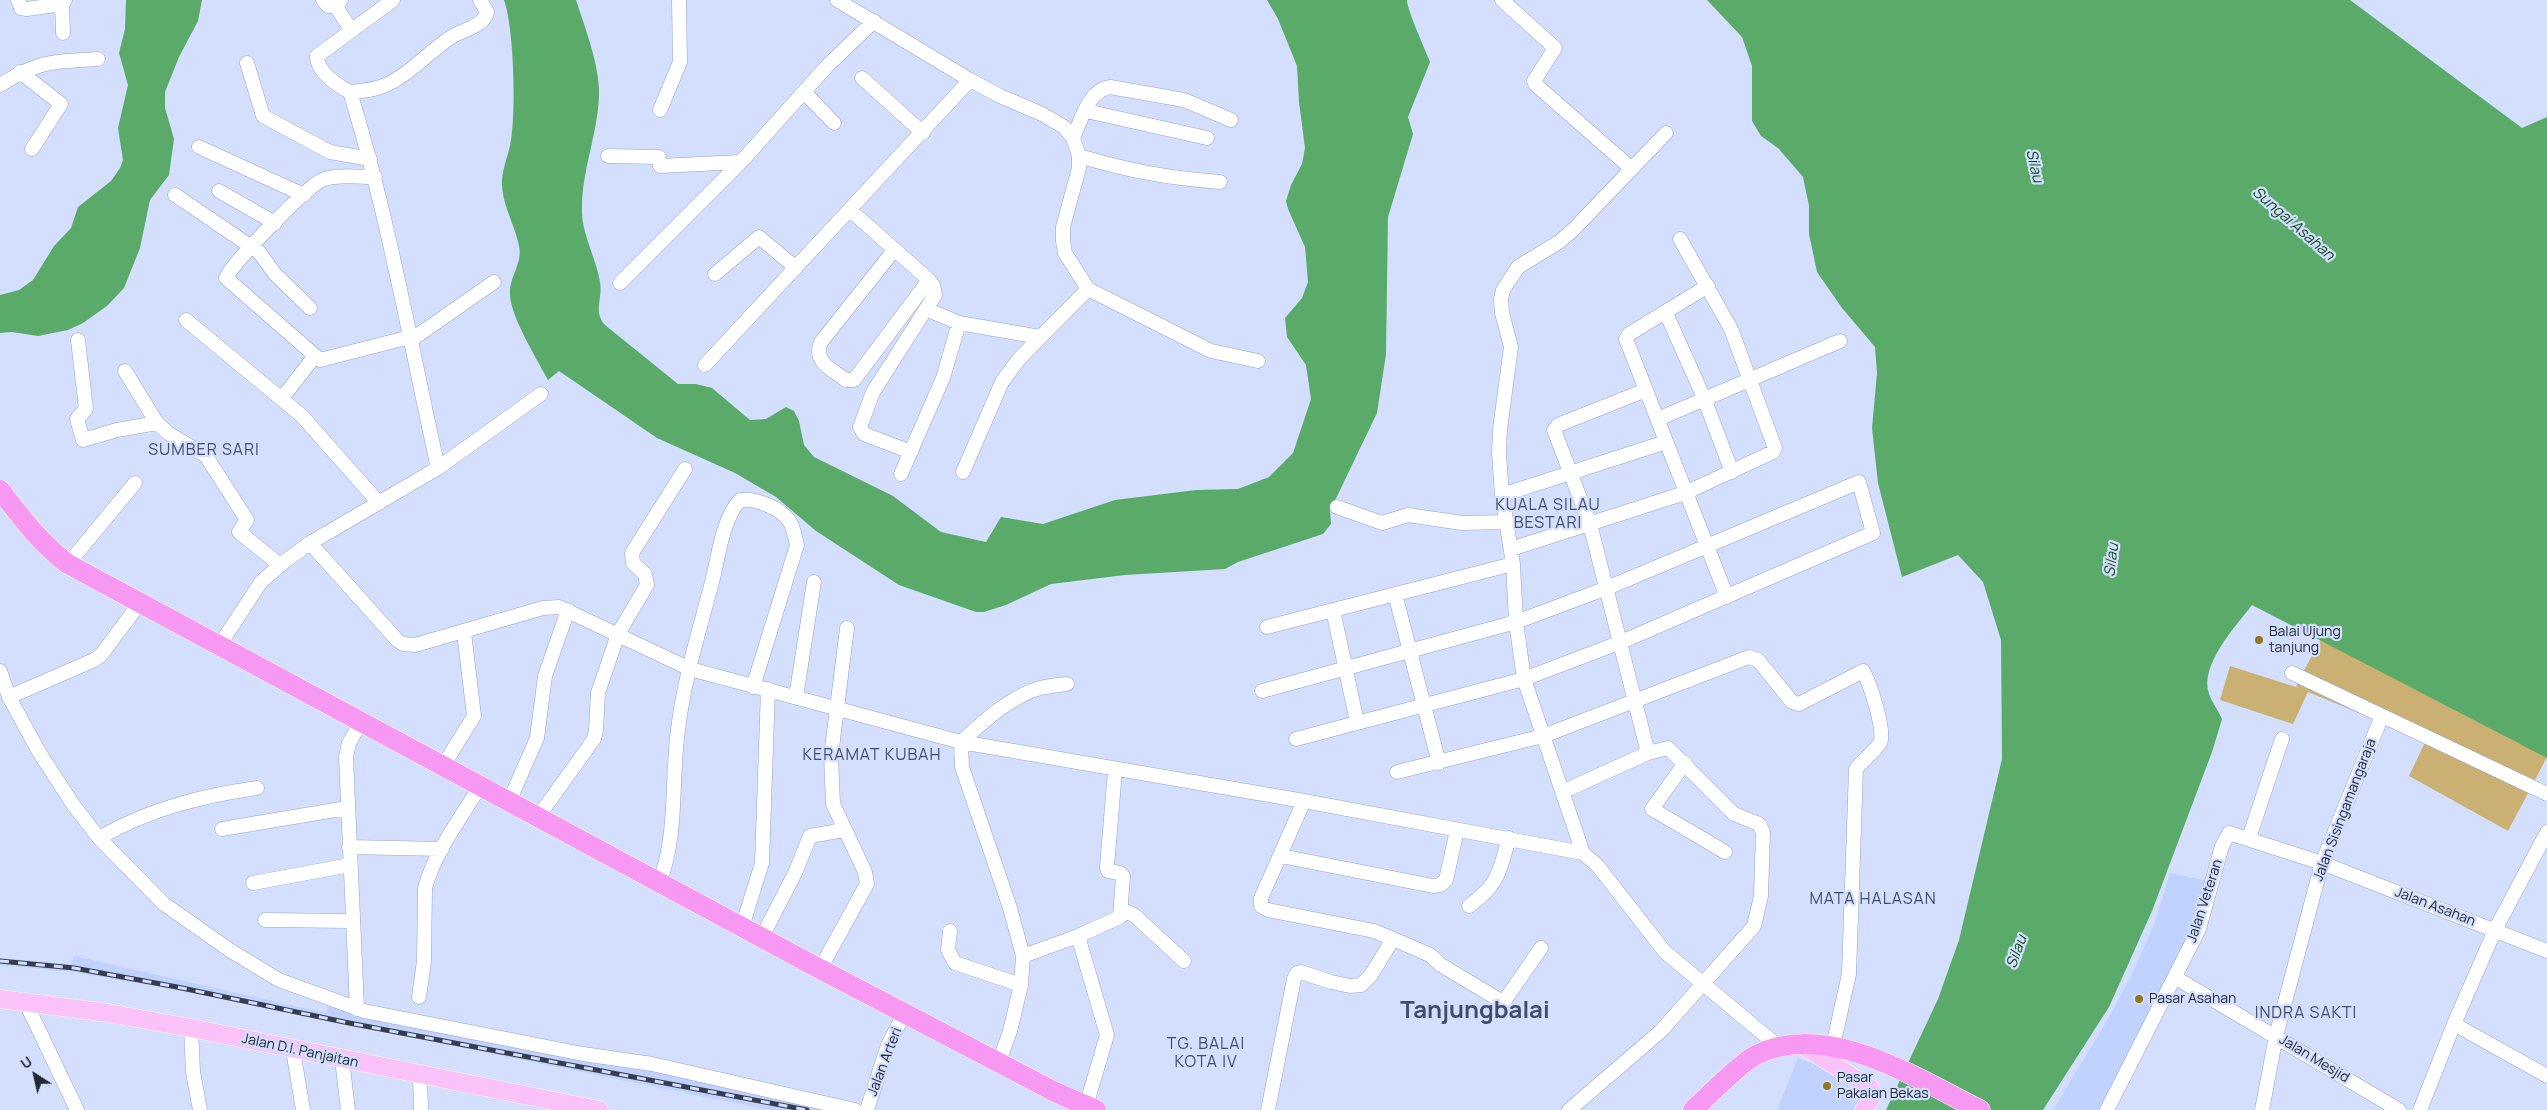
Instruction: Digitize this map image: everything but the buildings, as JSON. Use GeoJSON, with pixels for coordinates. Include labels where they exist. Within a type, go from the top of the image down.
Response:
{"type":"FeatureCollection","features":[{"type":"Feature","properties":{"kind":"highway"},"geometry":{"type":"LineString","coordinates":[[0,490],[32,532],[51,551],[68,564],[659,884],[904,1014],[1091,1108]]}},
{"type":"Feature","properties":{"kind":"highway"},"geometry":{"type":"LineString","coordinates":[[1692,1110],[1755,1056],[1779,1047],[1802,1045],[1833,1046],[1864,1054],[1980,1110]]}},
{"type":"Feature","properties":{"kind":"main road","name":"Jalan D.I. Panjaitan"},"geometry":{"type":"LineString","coordinates":[[0,999],[25,1001],[191,1028],[593,1109]]}},
{"type":"Feature","properties":{"kind":"main road"},"geometry":{"type":"LineString","coordinates":[[1802,1045],[1870,1088],[1871,1098],[1864,1110]]}},
{"type":"Feature","properties":{"kind":"street"},"geometry":{"type":"LineString","coordinates":[[18,0],[24,9],[64,2],[63,33]]}},
{"type":"Feature","properties":{"kind":"street"},"geometry":{"type":"LineString","coordinates":[[393,0],[320,51],[316,59],[327,75],[350,92],[370,159],[438,468]]}},
{"type":"Feature","properties":{"kind":"street"},"geometry":{"type":"LineString","coordinates":[[350,92],[380,87],[393,82],[416,66],[439,45],[483,20],[487,12],[480,0]]}},
{"type":"Feature","properties":{"kind":"street"},"geometry":{"type":"LineString","coordinates":[[660,110],[680,62],[679,0]]}},
{"type":"Feature","properties":{"kind":"street"},"geometry":{"type":"LineString","coordinates":[[837,0],[857,5],[874,21],[970,80],[1000,96],[1042,114],[1064,127],[1073,138],[1079,156],[1079,168],[1063,227],[1062,241],[1065,253],[1088,288],[1210,351],[1258,361]]}},
{"type":"Feature","properties":{"kind":"street"},"geometry":{"type":"LineString","coordinates":[[1502,0],[1555,48],[1536,75],[1534,81],[1536,85],[1632,169]]}},
{"type":"Feature","properties":{"kind":"street"},"geometry":{"type":"LineString","coordinates":[[333,2],[351,30]]}},
{"type":"Feature","properties":{"kind":"street"},"geometry":{"type":"LineString","coordinates":[[620,283],[741,162],[804,92],[874,21]]}},
{"type":"Feature","properties":{"kind":"street"},"geometry":{"type":"LineString","coordinates":[[0,85],[20,72],[38,64],[56,60],[98,59]]}},
{"type":"Feature","properties":{"kind":"street"},"geometry":{"type":"LineString","coordinates":[[247,63],[263,116],[330,152],[370,159]]}},
{"type":"Feature","properties":{"kind":"street"},"geometry":{"type":"LineString","coordinates":[[20,72],[61,104],[32,149]]}},
{"type":"Feature","properties":{"kind":"street"},"geometry":{"type":"LineString","coordinates":[[862,78],[922,133]]}},
{"type":"Feature","properties":{"kind":"street"},"geometry":{"type":"LineString","coordinates":[[705,365],[970,80]]}},
{"type":"Feature","properties":{"kind":"street"},"geometry":{"type":"LineString","coordinates":[[1073,138],[1095,94],[1103,88],[1110,86],[1184,100],[1231,120]]}},
{"type":"Feature","properties":{"kind":"street"},"geometry":{"type":"LineString","coordinates":[[804,92],[834,123]]}},
{"type":"Feature","properties":{"kind":"street"},"geometry":{"type":"LineString","coordinates":[[1086,111],[1207,138]]}},
{"type":"Feature","properties":{"kind":"street"},"geometry":{"type":"LineString","coordinates":[[1583,853],[1524,679],[1516,622],[1513,564],[1508,522],[1502,494],[1500,429],[1511,347],[1502,313],[1501,299],[1503,290],[1518,267],[1547,250],[1573,230],[1666,133]]}},
{"type":"Feature","properties":{"kind":"street"},"geometry":{"type":"LineString","coordinates":[[199,147],[304,194]]}},
{"type":"Feature","properties":{"kind":"street"},"geometry":{"type":"LineString","coordinates":[[608,156],[659,157],[659,170],[741,162]]}},
{"type":"Feature","properties":{"kind":"street"},"geometry":{"type":"LineString","coordinates":[[1079,156],[1128,171],[1156,176],[1220,182]]}},
{"type":"Feature","properties":{"kind":"street"},"geometry":{"type":"LineString","coordinates":[[375,177],[328,178],[316,184],[252,247],[226,278],[315,356],[323,360],[411,339],[494,282]]}},
{"type":"Feature","properties":{"kind":"street"},"geometry":{"type":"LineString","coordinates":[[219,191],[275,223]]}},
{"type":"Feature","properties":{"kind":"street"},"geometry":{"type":"LineString","coordinates":[[175,195],[262,254],[275,274],[310,308]]}},
{"type":"Feature","properties":{"kind":"street"},"geometry":{"type":"LineString","coordinates":[[850,210],[934,285],[935,295],[873,392],[860,427],[862,432],[911,452]]}},
{"type":"Feature","properties":{"kind":"street"},"geometry":{"type":"LineString","coordinates":[[715,274],[759,237],[796,268]]}},
{"type":"Feature","properties":{"kind":"street"},"geometry":{"type":"LineString","coordinates":[[1511,549],[1685,492],[1773,452],[1775,448],[1731,329],[1680,239]]}},
{"type":"Feature","properties":{"kind":"street"},"geometry":{"type":"LineString","coordinates":[[873,392],[854,380],[846,380],[820,360],[817,351],[826,334],[895,249]]}},
{"type":"Feature","properties":{"kind":"street"},"geometry":{"type":"LineString","coordinates":[[854,380],[929,280]]}},
{"type":"Feature","properties":{"kind":"street"},"geometry":{"type":"LineString","coordinates":[[1708,286],[1626,337],[1626,343],[1658,419],[1727,597]]}},
{"type":"Feature","properties":{"kind":"street"},"geometry":{"type":"LineString","coordinates":[[963,472],[1002,382],[1019,359],[1088,288]]}},
{"type":"Feature","properties":{"kind":"street"},"geometry":{"type":"LineString","coordinates":[[926,309],[959,323],[1040,337]]}},
{"type":"Feature","properties":{"kind":"street"},"geometry":{"type":"LineString","coordinates":[[1666,313],[1704,398],[1732,472]]}},
{"type":"Feature","properties":{"kind":"street"},"geometry":{"type":"LineString","coordinates":[[186,320],[302,416],[379,503]]}},
{"type":"Feature","properties":{"kind":"street"},"geometry":{"type":"LineString","coordinates":[[901,474],[943,378],[959,323]]}},
{"type":"Feature","properties":{"kind":"street"},"geometry":{"type":"LineString","coordinates":[[78,340],[86,409],[77,419],[83,440],[116,430],[157,423]]}},
{"type":"Feature","properties":{"kind":"street"},"geometry":{"type":"LineString","coordinates":[[1658,419],[1840,341]]}},
{"type":"Feature","properties":{"kind":"street"},"geometry":{"type":"LineString","coordinates":[[282,398],[315,356]]}},
{"type":"Feature","properties":{"kind":"street"},"geometry":{"type":"LineString","coordinates":[[125,371],[157,423],[168,433],[206,456],[247,520],[239,532],[280,565]]}},
{"type":"Feature","properties":{"kind":"street"},"geometry":{"type":"LineString","coordinates":[[1646,390],[1556,426],[1554,433],[1590,524],[1648,753]]}},
{"type":"Feature","properties":{"kind":"street"},"geometry":{"type":"LineString","coordinates":[[219,646],[261,582],[280,565],[310,543],[438,468],[541,394]]}},
{"type":"Feature","properties":{"kind":"street"},"geometry":{"type":"LineString","coordinates":[[1502,494],[1666,442]]}},
{"type":"Feature","properties":{"kind":"street"},"geometry":{"type":"LineString","coordinates":[[538,817],[594,739],[596,730],[596,701],[618,634],[647,585],[645,574],[633,563],[632,553],[685,469]]}},
{"type":"Feature","properties":{"kind":"street"},"geometry":{"type":"LineString","coordinates":[[1262,691],[1516,622],[1607,588],[1859,482],[1874,533],[1621,642],[1524,679],[1424,707],[1357,722],[1296,739]]}},
{"type":"Feature","properties":{"kind":"street"},"geometry":{"type":"LineString","coordinates":[[68,564],[135,483]]}},
{"type":"Feature","properties":{"kind":"street"},"geometry":{"type":"LineString","coordinates":[[659,884],[670,848],[678,729],[690,669],[719,552],[734,507],[740,500],[748,499],[768,506],[785,516],[793,528],[797,545],[753,686]]}},
{"type":"Feature","properties":{"kind":"street"},"geometry":{"type":"LineString","coordinates":[[1337,507],[1382,523],[1408,515],[1462,523],[1508,522]]}},
{"type":"Feature","properties":{"kind":"street"},"geometry":{"type":"LineString","coordinates":[[310,543],[403,644],[415,645],[550,606],[568,610],[690,669],[961,742],[1304,801],[1583,853],[1597,865],[1665,952],[1779,1047]]}},
{"type":"Feature","properties":{"kind":"street"},"geometry":{"type":"LineString","coordinates":[[1267,628],[1513,564]]}},
{"type":"Feature","properties":{"kind":"street"},"geometry":{"type":"LineString","coordinates":[[796,697],[814,582]]}},
{"type":"Feature","properties":{"kind":"street"},"geometry":{"type":"LineString","coordinates":[[1395,594],[1439,763]]}},
{"type":"Feature","properties":{"kind":"street"},"geometry":{"type":"LineString","coordinates":[[140,602],[101,654],[94,660],[3,685],[55,777],[99,838],[164,904],[223,946],[279,980],[357,1009],[583,1054],[652,1064],[854,1110]]}},
{"type":"Feature","properties":{"kind":"street"},"geometry":{"type":"LineString","coordinates":[[510,802],[537,738],[545,676],[568,610]]}},
{"type":"Feature","properties":{"kind":"street"},"geometry":{"type":"LineString","coordinates":[[1333,610],[1357,722]]}},
{"type":"Feature","properties":{"kind":"street"},"geometry":{"type":"LineString","coordinates":[[820,969],[866,884],[865,872],[833,804],[831,756],[847,628]]}},
{"type":"Feature","properties":{"kind":"street"},"geometry":{"type":"LineString","coordinates":[[443,766],[474,716],[464,632]]}},
{"type":"Feature","properties":{"kind":"street"},"geometry":{"type":"LineString","coordinates":[[1397,772],[1543,736],[1633,699],[1749,657],[1758,660],[1792,702],[1798,704],[1861,671],[1864,672],[1884,734],[1880,744],[1865,757],[1856,769],[1848,974],[1833,1046]]}},
{"type":"Feature","properties":{"kind":"street"},"geometry":{"type":"LineString","coordinates":[[2292,673],[2547,794]]}},
{"type":"Feature","properties":{"kind":"street"},"geometry":{"type":"LineString","coordinates":[[961,742],[983,722],[1013,701],[1039,688],[1067,684]]}},
{"type":"Feature","properties":{"kind":"street"},"geometry":{"type":"LineString","coordinates":[[742,927],[762,863],[768,689]]}},
{"type":"Feature","properties":{"kind":"street","name":"Jalan Sisingamangaraja"},"geometry":{"type":"LineString","coordinates":[[2262,1110],[2276,1036],[2322,863],[2382,716]]}},
{"type":"Feature","properties":{"kind":"street"},"geometry":{"type":"LineString","coordinates":[[357,1009],[347,808],[347,750],[361,722]]}},
{"type":"Feature","properties":{"kind":"street"},"geometry":{"type":"LineString","coordinates":[[2249,838],[2282,739]]}},
{"type":"Feature","properties":{"kind":"street"},"geometry":{"type":"LineString","coordinates":[[961,742],[962,767],[1010,908],[1023,956],[1022,985],[1010,1031],[998,1062]]}},
{"type":"Feature","properties":{"kind":"street"},"geometry":{"type":"LineString","coordinates":[[1562,792],[1648,753],[1668,748],[1734,814],[1759,824],[1763,832],[1761,896],[1754,926],[1704,984],[1645,1046],[1569,1110]]}},
{"type":"Feature","properties":{"kind":"street"},"geometry":{"type":"LineString","coordinates":[[1685,763],[1652,809],[1725,852]]}},
{"type":"Feature","properties":{"kind":"street"},"geometry":{"type":"LineString","coordinates":[[1023,956],[1078,936],[1120,916],[1122,910],[1123,876],[1120,873],[1108,871],[1107,867],[1116,770]]}},
{"type":"Feature","properties":{"kind":"street"},"geometry":{"type":"LineString","coordinates":[[419,997],[424,962],[425,888],[431,869],[480,786]]}},
{"type":"Feature","properties":{"kind":"street"},"geometry":{"type":"LineString","coordinates":[[99,838],[144,814],[219,794],[257,788]]}},
{"type":"Feature","properties":{"kind":"street"},"geometry":{"type":"LineString","coordinates":[[1304,801],[1261,898],[1261,906],[1277,912],[1374,931],[1430,955],[1441,965],[1501,1001],[1505,1000],[1540,948]]}},
{"type":"Feature","properties":{"kind":"street"},"geometry":{"type":"LineString","coordinates":[[222,829],[347,808]]}},
{"type":"Feature","properties":{"kind":"street"},"geometry":{"type":"LineString","coordinates":[[762,937],[795,873],[810,836],[844,830]]}},
{"type":"Feature","properties":{"kind":"street"},"geometry":{"type":"LineString","coordinates":[[1281,856],[1433,886],[1440,885],[1446,880],[1457,830]]}},
{"type":"Feature","properties":{"kind":"street","name":"Jalan Veteran"},"geometry":{"type":"LineString","coordinates":[[2108,1110],[2199,929],[2225,837],[2231,832],[2322,863]]}},
{"type":"Feature","properties":{"kind":"street"},"geometry":{"type":"LineString","coordinates":[[2420,1110],[2454,1024],[2495,930],[2547,832]]}},
{"type":"Feature","properties":{"kind":"street"},"geometry":{"type":"LineString","coordinates":[[1469,906],[1494,885],[1509,838]]}},
{"type":"Feature","properties":{"kind":"street"},"geometry":{"type":"LineString","coordinates":[[349,847],[442,849]]}},
{"type":"Feature","properties":{"kind":"street","name":"Jalan Asahan"},"geometry":{"type":"LineString","coordinates":[[2322,863],[2547,951]]}},
{"type":"Feature","properties":{"kind":"street"},"geometry":{"type":"LineString","coordinates":[[253,883],[350,865]]}},
{"type":"Feature","properties":{"kind":"street"},"geometry":{"type":"LineString","coordinates":[[1122,910],[1134,915],[1184,962]]}},
{"type":"Feature","properties":{"kind":"street"},"geometry":{"type":"LineString","coordinates":[[265,920],[353,921]]}},
{"type":"Feature","properties":{"kind":"street"},"geometry":{"type":"LineString","coordinates":[[950,931],[948,950],[955,963],[1022,985]]}},
{"type":"Feature","properties":{"kind":"street"},"geometry":{"type":"LineString","coordinates":[[1078,936],[1107,1036],[1091,1108]]}},
{"type":"Feature","properties":{"kind":"street"},"geometry":{"type":"LineString","coordinates":[[1268,1110],[1294,979],[1297,973],[1301,972],[1350,986],[1361,985],[1371,975],[1393,939]]}},
{"type":"Feature","properties":{"kind":"street","name":"Jalan Mesjid"},"geometry":{"type":"LineString","coordinates":[[2176,978],[2400,1110]]}},
{"type":"Feature","properties":{"kind":"street"},"geometry":{"type":"LineString","coordinates":[[25,1001],[77,1110]]}},
{"type":"Feature","properties":{"kind":"street","name":"Jalan Arteri"},"geometry":{"type":"LineString","coordinates":[[866,1110],[888,1045],[904,1014]]}},
{"type":"Feature","properties":{"kind":"street"},"geometry":{"type":"LineString","coordinates":[[2454,1024],[2547,1076]]}},
{"type":"Feature","properties":{"kind":"street"},"geometry":{"type":"LineString","coordinates":[[191,1028],[193,1072],[200,1110]]}},
{"type":"Feature","properties":{"kind":"street"},"geometry":{"type":"LineString","coordinates":[[293,1050],[303,1110]]}},
{"type":"Feature","properties":{"kind":"street"},"geometry":{"type":"LineString","coordinates":[[342,1059],[348,1110]]}},
{"type":"Feature","properties":{"kind":"street"},"geometry":{"type":"LineString","coordinates":[[420,1075],[420,1110]]}},
{"type":"Feature","properties":{"kind":"shaded area"},"geometry":{"type":"Polygon","coordinates":[[[2324,633],[2547,757],[2508,831],[2409,776],[2429,734],[2369,717],[2308,692],[2293,724],[2220,700],[2230,666],[2299,688],[2296,686],[2324,633]]]}},
{"type":"Feature","properties":{"kind":"shaded area","name":"Pasar Asahan"},"geometry":{"type":"Polygon","coordinates":[[[2170,873],[2208,881],[2195,932],[2099,1110],[2053,1110],[2108,1019],[2129,980],[2154,925],[2170,873]]]}},
{"type":"Feature","properties":{"kind":"shaded area"},"geometry":{"type":"Polygon","coordinates":[[[74,956],[326,1013],[330,998],[847,1110],[770,1110],[175,990],[73,972],[0,965],[0,958],[72,964],[74,956]]]}},
{"type":"Feature","properties":{"kind":"shaded area","name":"Pasar Pakaian Bekas"},"geometry":{"type":"Polygon","coordinates":[[[1798,1058],[1865,1083],[1864,1110],[1777,1110],[1798,1058]]]}},
{"type":"Feature","properties":{"kind":"water"},"geometry":{"type":"Polygon","coordinates":[[[126,0],[202,0],[198,21],[179,57],[165,92],[165,108],[174,139],[169,175],[150,200],[140,248],[124,288],[107,306],[83,323],[68,330],[38,336],[12,332],[0,333],[0,295],[19,290],[33,280],[54,246],[71,228],[78,207],[111,181],[120,168],[123,160],[118,128],[128,85],[119,53],[125,29],[126,0]]]}},
{"type":"Feature","properties":{"kind":"water"},"geometry":{"type":"Polygon","coordinates":[[[504,0],[576,0],[587,32],[598,77],[599,103],[585,178],[582,217],[600,282],[599,310],[601,320],[605,325],[678,384],[696,384],[712,388],[750,420],[766,419],[786,407],[794,411],[799,421],[804,445],[814,457],[893,496],[941,532],[986,542],[1001,517],[1043,524],[1115,500],[1196,490],[1238,489],[1269,477],[1293,453],[1311,399],[1306,365],[1287,337],[1285,318],[1302,298],[1308,282],[1305,247],[1286,201],[1291,185],[1302,164],[1305,148],[1299,102],[1297,66],[1278,19],[1267,0],[1407,0],[1413,21],[1430,62],[1408,117],[1413,134],[1388,217],[1386,354],[1377,413],[1330,511],[1331,524],[1323,534],[1238,562],[1225,569],[1125,575],[1051,584],[1006,605],[984,612],[976,612],[899,585],[816,531],[776,497],[735,473],[657,438],[559,371],[548,380],[519,325],[511,303],[510,288],[520,252],[502,189],[502,180],[513,127],[514,90],[510,29],[504,0]]]}},
{"type":"Feature","properties":{"kind":"water"},"geometry":{"type":"Polygon","coordinates":[[[1707,0],[2350,0],[2522,128],[2547,117],[2547,758],[2252,605],[2221,646],[2209,671],[2207,683],[2209,694],[2222,719],[2212,752],[2152,911],[2109,1007],[2043,1110],[1886,1110],[1938,999],[1959,940],[2002,759],[2001,640],[1983,582],[1958,555],[1902,577],[1878,483],[1872,428],[1877,373],[1875,347],[1842,308],[1817,272],[1809,234],[1809,206],[1803,177],[1778,148],[1761,136],[1752,121],[1752,66],[1742,37],[1707,0]]]}},
{"type":"Feature","properties":{"kind":"railway"},"geometry":{"type":"LineString","coordinates":[[0,961],[74,968],[177,987],[349,1023],[807,1110]]}},
{"type":"Feature","properties":{"kind":"place","name":"Balai Ujung tanjung"},"geometry":{"type":"Point","coordinates":[2259,640]}},
{"type":"Feature","properties":{"kind":"place","name":"Pasar Asahan"},"geometry":{"type":"Point","coordinates":[2139,999]}},
{"type":"Feature","properties":{"kind":"place","name":"Pasar Pakaian Bekas"},"geometry":{"type":"Point","coordinates":[1827,1086]}},
{"type":"Feature","properties":{"kind":"district","name":"SUMBER SARI"},"geometry":{"type":"Point","coordinates":[204,451]}},
{"type":"Feature","properties":{"kind":"district","name":"KUALA SILAU BESTARI"},"geometry":{"type":"Point","coordinates":[1548,515]}},
{"type":"Feature","properties":{"kind":"district","name":"KERAMAT KUBAH"},"geometry":{"type":"Point","coordinates":[872,756]}},
{"type":"Feature","properties":{"kind":"district","name":"MATA HALASAN"},"geometry":{"type":"Point","coordinates":[1873,900]}},
{"type":"Feature","properties":{"kind":"district","name":"Tanjungbalai"},"geometry":{"type":"Point","coordinates":[1475,1011]}},
{"type":"Feature","properties":{"kind":"district","name":"INDRA SAKTI"},"geometry":{"type":"Point","coordinates":[2306,1014]}},
{"type":"Feature","properties":{"kind":"district","name":"TG. BALAI KOTA IV"},"geometry":{"type":"Point","coordinates":[1206,1054]}},
{"type":"Feature","properties":{"kind":"water label","name":"Silau"},"geometry":{"type":"Point","coordinates":[2034,166]}},
{"type":"Feature","properties":{"kind":"water label","name":"Sungai Asahan"},"geometry":{"type":"Point","coordinates":[2293,224]}},
{"type":"Feature","properties":{"kind":"water label","name":"Silau"},"geometry":{"type":"Point","coordinates":[2112,560]}},
{"type":"Feature","properties":{"kind":"water label","name":"Silau"},"geometry":{"type":"Point","coordinates":[2017,952]}}]}
